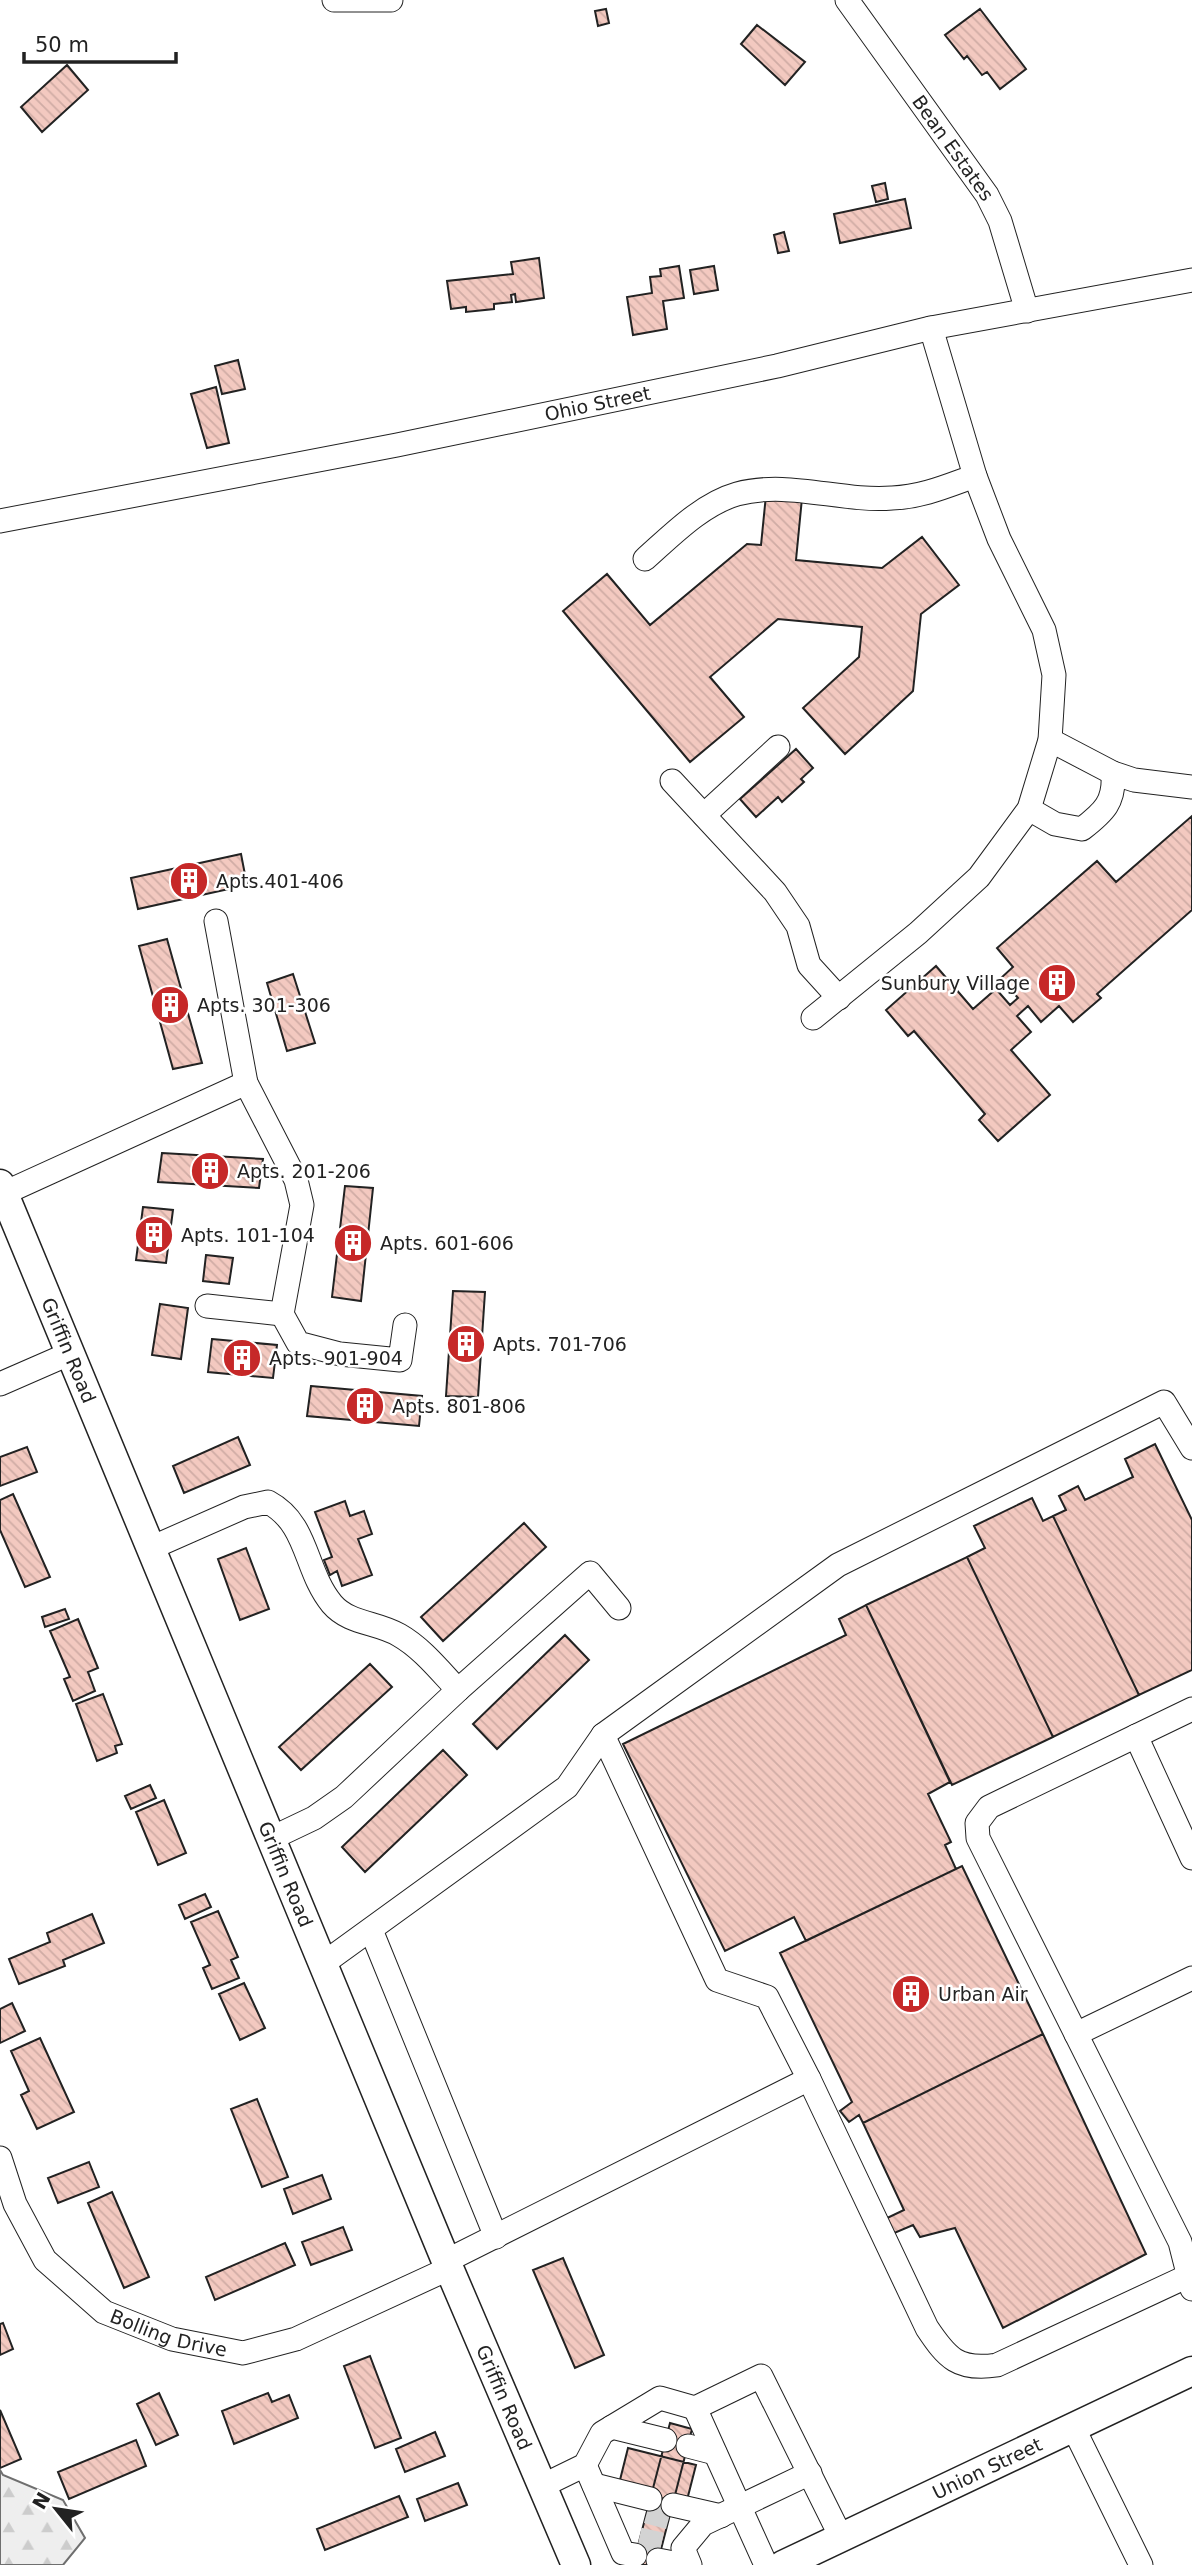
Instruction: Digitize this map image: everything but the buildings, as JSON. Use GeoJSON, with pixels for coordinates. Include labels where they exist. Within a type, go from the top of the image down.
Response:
{"type":"FeatureCollection","features":[{"type":"Feature","properties":{"kind":"main road","name":"Griffin Road"},"geometry":{"type":"LineString","coordinates":[[2,1192],[576,2565]]}},
{"type":"Feature","properties":{"kind":"main road","name":"Union Street"},"geometry":{"type":"LineString","coordinates":[[783,2565],[1192,2371]]}},
{"type":"Feature","properties":{"kind":"street"},"geometry":{"type":"LineString","coordinates":[[334,0],[391,0]]}},
{"type":"Feature","properties":{"kind":"street","name":"Bean Estates"},"geometry":{"type":"LineString","coordinates":[[848,0],[987,195],[1000,221],[1027,311]]}},
{"type":"Feature","properties":{"kind":"street","name":"Ohio Street"},"geometry":{"type":"LineString","coordinates":[[0,521],[778,366],[931,328],[1192,280]]}},
{"type":"Feature","properties":{"kind":"street"},"geometry":{"type":"LineString","coordinates":[[813,1018],[918,933],[979,877],[1029,809],[1043,772],[1050,740],[1054,675],[1044,629],[999,539],[975,476],[931,328]]}},
{"type":"Feature","properties":{"kind":"street"},"geometry":{"type":"LineString","coordinates":[[645,559],[707,508],[736,494],[772,489],[890,499],[925,495],[975,476]]}},
{"type":"Feature","properties":{"kind":"street"},"geometry":{"type":"LineString","coordinates":[[1050,740],[1114,773],[1134,780],[1192,787]]}},
{"type":"Feature","properties":{"kind":"street"},"geometry":{"type":"LineString","coordinates":[[704,815],[778,747]]}},
{"type":"Feature","properties":{"kind":"street"},"geometry":{"type":"LineString","coordinates":[[1029,809],[1055,824],[1082,829],[1107,809],[1115,790],[1114,773]]}},
{"type":"Feature","properties":{"kind":"street"},"geometry":{"type":"LineString","coordinates":[[672,780],[775,892],[798,926],[809,965],[839,998]]}},
{"type":"Feature","properties":{"kind":"street"},"geometry":{"type":"LineString","coordinates":[[216,920],[246,1083],[296,1180],[302,1205],[282,1314],[298,1343],[340,1354],[400,1360],[405,1325]]}},
{"type":"Feature","properties":{"kind":"street"},"geometry":{"type":"LineString","coordinates":[[2,1192],[246,1083]]}},
{"type":"Feature","properties":{"kind":"street"},"geometry":{"type":"LineString","coordinates":[[207,1306],[282,1314]]}},
{"type":"Feature","properties":{"kind":"street"},"geometry":{"type":"LineString","coordinates":[[0,1384],[71,1353]]}},
{"type":"Feature","properties":{"kind":"street"},"geometry":{"type":"LineString","coordinates":[[324,1964],[566,1787],[603,1735],[838,1565],[1164,1402],[1192,1448]]}},
{"type":"Feature","properties":{"kind":"street"},"geometry":{"type":"LineString","coordinates":[[151,1548],[244,1507],[268,1502],[284,1511],[297,1527],[323,1591],[333,1606],[351,1619],[400,1635],[458,1689]]}},
{"type":"Feature","properties":{"kind":"street"},"geometry":{"type":"LineString","coordinates":[[272,1838],[314,1818],[344,1797],[458,1689],[590,1573],[620,1608]]}},
{"type":"Feature","properties":{"kind":"street"},"geometry":{"type":"LineString","coordinates":[[603,1735],[717,1980],[767,1997],[809,2079],[926,2328],[945,2356],[965,2366],[997,2365],[1190,2282],[1180,2242],[978,1838],[977,1823],[989,1807],[1192,1709]]}},
{"type":"Feature","properties":{"kind":"street"},"geometry":{"type":"LineString","coordinates":[[1136,1736],[1192,1858]]}},
{"type":"Feature","properties":{"kind":"street"},"geometry":{"type":"LineString","coordinates":[[372,1930],[496,2237]]}},
{"type":"Feature","properties":{"kind":"street"},"geometry":{"type":"LineString","coordinates":[[1076,2034],[1192,1978]]}},
{"type":"Feature","properties":{"kind":"street","name":"Bolling Drive"},"geometry":{"type":"LineString","coordinates":[[0,2158],[8,2207],[45,2260],[104,2312],[172,2339],[243,2353],[296,2339],[809,2079]]}},
{"type":"Feature","properties":{"kind":"street"},"geometry":{"type":"LineString","coordinates":[[637,2547],[623,2553],[594,2484],[602,2433],[660,2398],[695,2409],[761,2376],[841,2538]]}},
{"type":"Feature","properties":{"kind":"street"},"geometry":{"type":"LineString","coordinates":[[695,2409],[715,2453],[721,2516],[766,2565]]}},
{"type":"Feature","properties":{"kind":"street"},"geometry":{"type":"LineString","coordinates":[[612,2427],[715,2453]]}},
{"type":"Feature","properties":{"kind":"street"},"geometry":{"type":"LineString","coordinates":[[1074,2429],[1141,2565]]}},
{"type":"Feature","properties":{"kind":"street"},"geometry":{"type":"LineString","coordinates":[[675,2557],[721,2516],[810,2473]]}},
{"type":"Feature","properties":{"kind":"street"},"geometry":{"type":"LineString","coordinates":[[542,2486],[594,2484],[648,2505]]}},
{"type":"Feature","properties":{"kind":"street"},"geometry":{"type":"LineString","coordinates":[[671,2511],[721,2516]]}},
{"type":"Feature","properties":{"kind":"green space"},"geometry":{"type":"Polygon","coordinates":[[[0,2470],[3,2475],[63,2500],[85,2538],[63,2565],[0,2565],[0,2470]]]}},
{"type":"Feature","properties":{"kind":"tunnel"},"geometry":{"type":"LineString","coordinates":[[647,2512],[669,2518]]}},
{"type":"Feature","properties":{"kind":"tunnel"},"geometry":{"type":"LineString","coordinates":[[639,2539],[662,2544]]}},
{"type":"Feature","properties":{"kind":"place","name":"Apts.401-406"},"geometry":{"type":"Point","coordinates":[189,881]}},
{"type":"Feature","properties":{"kind":"place","name":"Sunbury Village"},"geometry":{"type":"Point","coordinates":[1057,983]}},
{"type":"Feature","properties":{"kind":"place","name":"Apts. 301-306"},"geometry":{"type":"Point","coordinates":[170,1005]}},
{"type":"Feature","properties":{"kind":"place","name":"Apts. 201-206"},"geometry":{"type":"Point","coordinates":[210,1171]}},
{"type":"Feature","properties":{"kind":"place","name":"Apts. 101-104"},"geometry":{"type":"Point","coordinates":[154,1235]}},
{"type":"Feature","properties":{"kind":"place","name":"Apts. 601-606"},"geometry":{"type":"Point","coordinates":[353,1243]}},
{"type":"Feature","properties":{"kind":"place","name":"Apts. 701-706"},"geometry":{"type":"Point","coordinates":[466,1344]}},
{"type":"Feature","properties":{"kind":"place","name":"Apts. 901-904"},"geometry":{"type":"Point","coordinates":[242,1358]}},
{"type":"Feature","properties":{"kind":"place","name":"Apts. 801-806"},"geometry":{"type":"Point","coordinates":[365,1406]}},
{"type":"Feature","properties":{"kind":"place","name":"Urban Air"},"geometry":{"type":"Point","coordinates":[911,1994]}}]}
